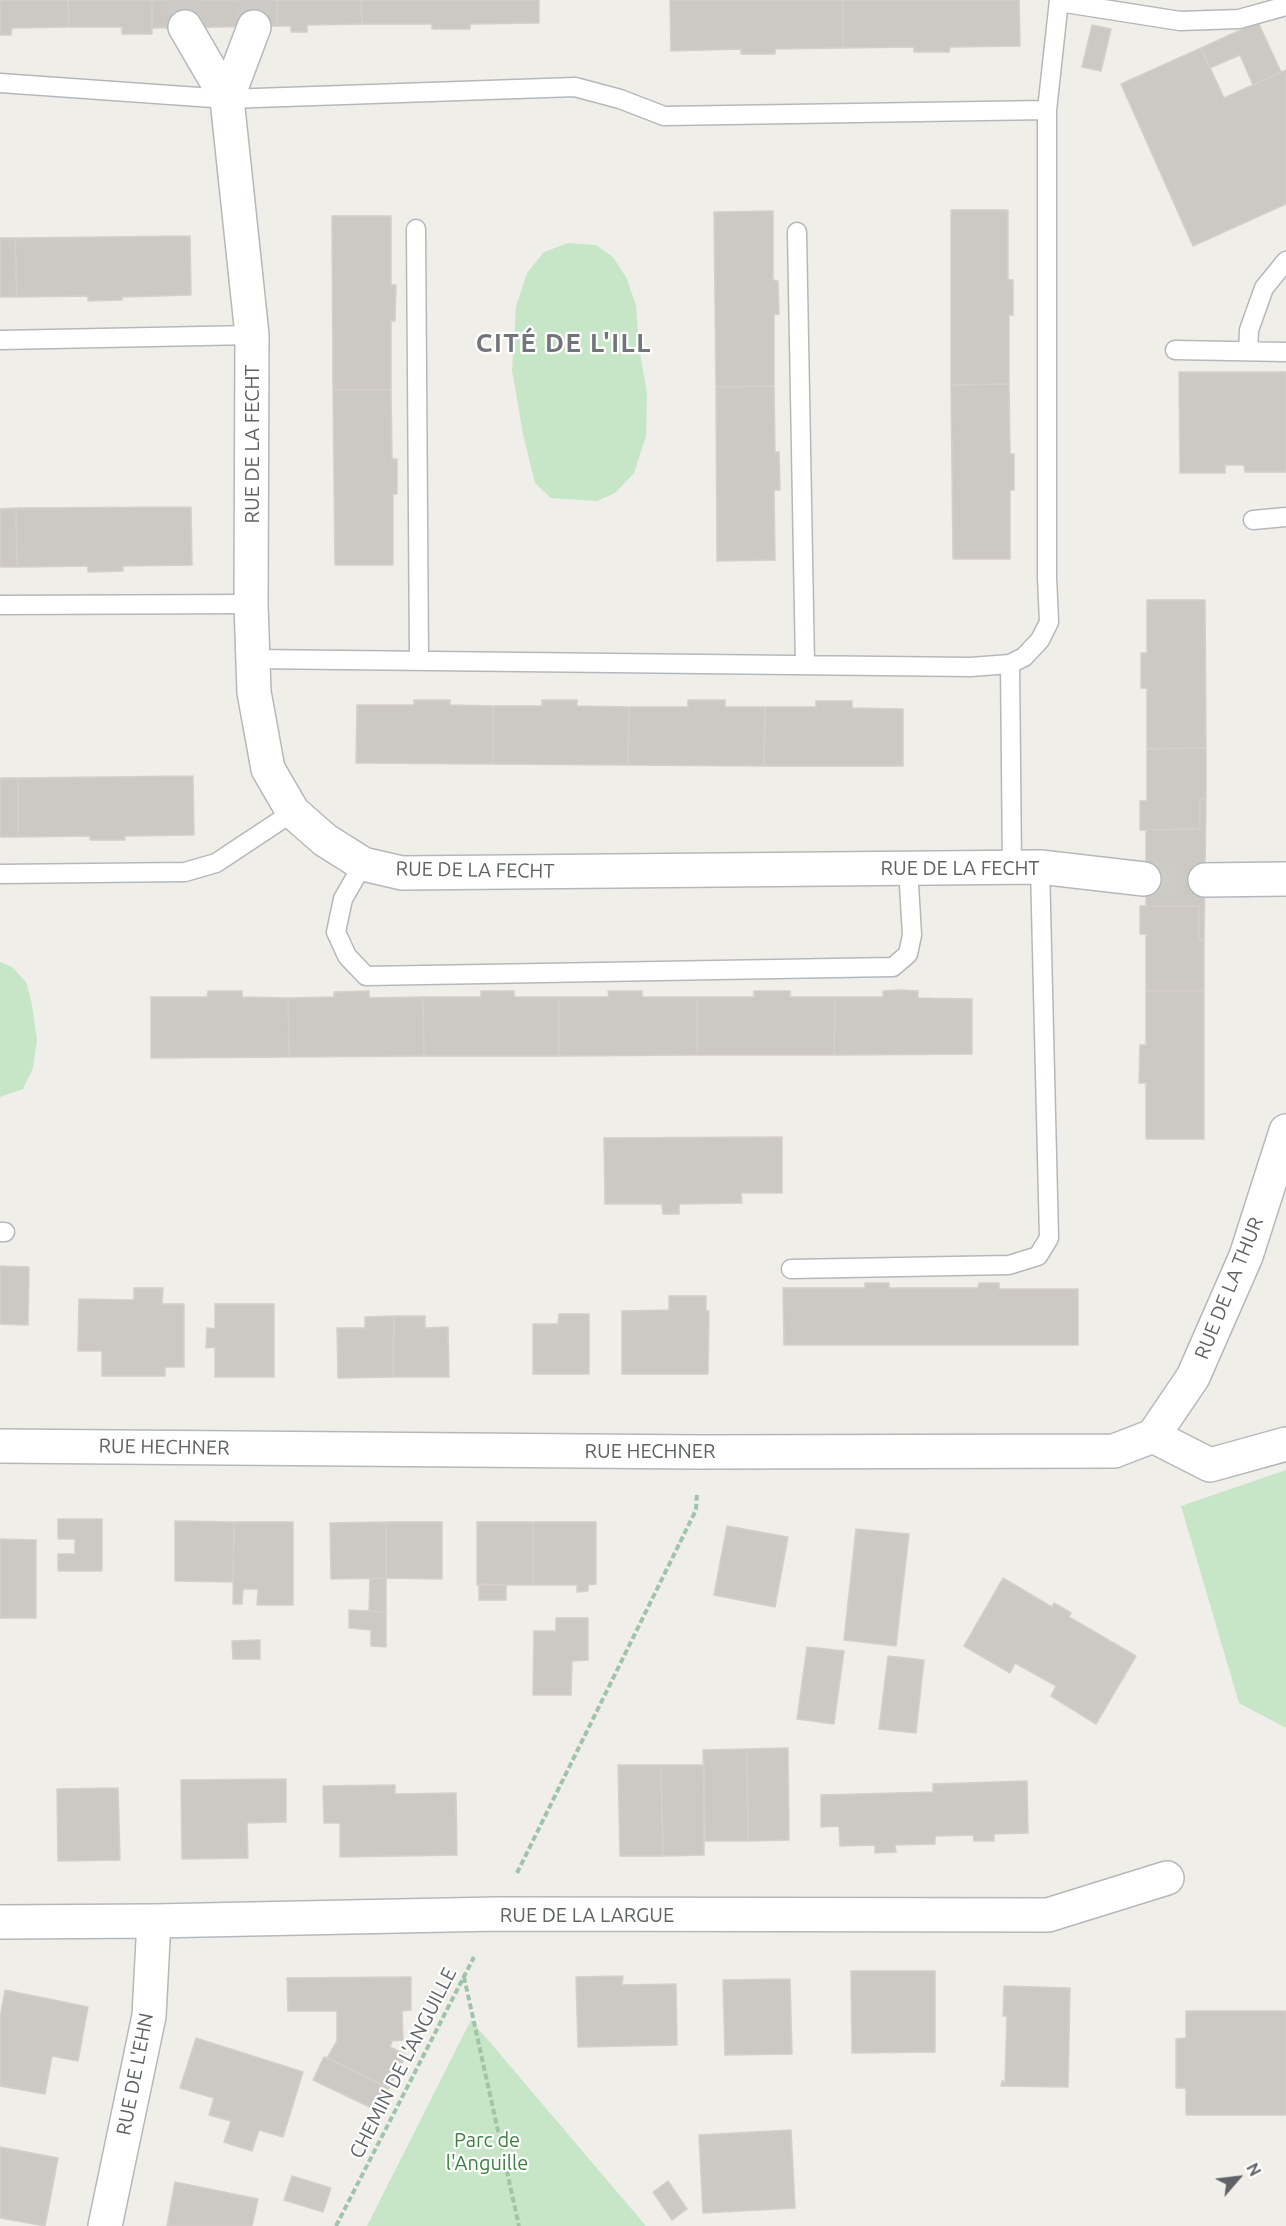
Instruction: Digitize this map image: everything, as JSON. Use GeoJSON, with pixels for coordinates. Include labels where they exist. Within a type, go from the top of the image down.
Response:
{"type":"FeatureCollection","features":[{"type":"Feature","properties":{"kind":"street","name":"RUE DE LA FECHT"},"geometry":{"type":"LineString","coordinates":[[185,27],[227,99],[252,335],[251,604],[254,692],[267,769],[293,812],[325,840],[363,864],[402,873],[1026,867],[1144,879]]}},
{"type":"Feature","properties":{"kind":"street","name":"RUE DE LA FECHT"},"geometry":{"type":"LineString","coordinates":[[227,99],[254,27]]}},
{"type":"Feature","properties":{"kind":"street"},"geometry":{"type":"LineString","coordinates":[[1205,880],[1286,879]]}},
{"type":"Feature","properties":{"kind":"street","name":"RUE DE LA THUR"},"geometry":{"type":"LineString","coordinates":[[1153,1436],[1193,1377],[1246,1256],[1286,1131]]}},
{"type":"Feature","properties":{"kind":"street"},"geometry":{"type":"LineString","coordinates":[[1153,1436],[1210,1465],[1286,1444]]}},
{"type":"Feature","properties":{"kind":"street","name":"RUE HECHNER"},"geometry":{"type":"LineString","coordinates":[[0,1446],[700,1452],[1114,1451],[1153,1436]]}},
{"type":"Feature","properties":{"kind":"street","name":"RUE DE LA LARGUE"},"geometry":{"type":"LineString","coordinates":[[0,1922],[496,1914],[1047,1915],[1167,1878]]}},
{"type":"Feature","properties":{"kind":"street","name":"RUE DE L'EHN"},"geometry":{"type":"LineString","coordinates":[[105,2226],[148,2016],[154,1921]]}},
{"type":"Feature","properties":{"kind":"lane"},"geometry":{"type":"LineString","coordinates":[[252,659],[971,667],[1010,664],[1024,657],[1040,640],[1049,622],[1047,577],[1047,110],[1059,1],[1180,21],[1239,19],[1286,6]]}},
{"type":"Feature","properties":{"kind":"lane"},"geometry":{"type":"LineString","coordinates":[[0,82],[227,99],[575,87],[620,99],[664,116],[1047,110]]}},
{"type":"Feature","properties":{"kind":"lane"},"geometry":{"type":"LineString","coordinates":[[416,229],[419,661]]}},
{"type":"Feature","properties":{"kind":"lane"},"geometry":{"type":"LineString","coordinates":[[796,232],[805,665]]}},
{"type":"Feature","properties":{"kind":"lane"},"geometry":{"type":"LineString","coordinates":[[1248,351],[1249,330],[1264,288],[1286,261]]}},
{"type":"Feature","properties":{"kind":"lane"},"geometry":{"type":"LineString","coordinates":[[0,340],[252,335]]}},
{"type":"Feature","properties":{"kind":"lane"},"geometry":{"type":"LineString","coordinates":[[1175,350],[1286,352]]}},
{"type":"Feature","properties":{"kind":"lane"},"geometry":{"type":"LineString","coordinates":[[1253,520],[1286,517]]}},
{"type":"Feature","properties":{"kind":"lane"},"geometry":{"type":"LineString","coordinates":[[0,605],[251,604]]}},
{"type":"Feature","properties":{"kind":"lane"},"geometry":{"type":"LineString","coordinates":[[791,1269],[1009,1265],[1038,1256],[1050,1238],[1026,867],[1010,664]]}},
{"type":"Feature","properties":{"kind":"lane"},"geometry":{"type":"LineString","coordinates":[[0,874],[185,872],[216,863],[293,812]]}},
{"type":"Feature","properties":{"kind":"lane"},"geometry":{"type":"LineString","coordinates":[[363,864],[343,899],[336,932],[347,956],[366,976],[893,968],[908,954],[912,935],[908,868]]}},
{"type":"Feature","properties":{"kind":"path","name":"CHEMIN DE L'ANGUILLE"},"geometry":{"type":"LineString","coordinates":[[336,2226],[496,1914],[696,1510],[700,1452]]}},
{"type":"Feature","properties":{"kind":"path"},"geometry":{"type":"LineString","coordinates":[[464,1976],[519,2226]]}},
{"type":"Feature","properties":{"kind":"green space"},"geometry":{"type":"Polygon","coordinates":[[[568,243],[596,245],[613,257],[626,277],[636,305],[639,347],[647,393],[646,436],[634,473],[615,493],[597,501],[551,498],[535,483],[523,434],[512,370],[516,307],[527,273],[544,252],[568,243]]]}},
{"type":"Feature","properties":{"kind":"green space"},"geometry":{"type":"Polygon","coordinates":[[[0,962],[12,967],[26,982],[37,1040],[33,1068],[23,1089],[0,1097],[0,962]]]}},
{"type":"Feature","properties":{"kind":"green space"},"geometry":{"type":"Polygon","coordinates":[[[1286,1470],[1286,1728],[1239,1703],[1181,1506],[1286,1470]]]}},
{"type":"Feature","properties":{"kind":"green space","name":"Parc de l'Anguille"},"geometry":{"type":"Polygon","coordinates":[[[471,2020],[646,2226],[367,2226],[471,2020]]]}},
{"type":"Feature","properties":{"kind":"building"},"geometry":{"type":"Polygon","coordinates":[[[0,0],[68,0],[69,27],[12,28],[11,35],[0,35],[0,0]]]}},
{"type":"Feature","properties":{"kind":"building"},"geometry":{"type":"Polygon","coordinates":[[[68,0],[152,0],[152,34],[122,34],[122,27],[69,27],[68,0]]]}},
{"type":"Feature","properties":{"kind":"building"},"geometry":{"type":"Polygon","coordinates":[[[152,0],[277,0],[277,26],[152,28],[152,0]]]}},
{"type":"Feature","properties":{"kind":"building"},"geometry":{"type":"Polygon","coordinates":[[[277,0],[361,0],[362,24],[307,25],[307,32],[291,32],[291,26],[277,26],[277,0]]]}},
{"type":"Feature","properties":{"kind":"building"},"geometry":{"type":"Polygon","coordinates":[[[361,0],[539,0],[539,23],[470,24],[470,29],[432,29],[432,24],[362,24],[361,0]]]}},
{"type":"Feature","properties":{"kind":"building"},"geometry":{"type":"Polygon","coordinates":[[[670,0],[843,0],[843,48],[775,49],[775,54],[741,54],[741,49],[671,51],[670,0]]]}},
{"type":"Feature","properties":{"kind":"building"},"geometry":{"type":"Polygon","coordinates":[[[843,0],[1019,0],[1020,46],[950,47],[949,52],[914,52],[914,47],[843,48],[843,0]]]}},
{"type":"Feature","properties":{"kind":"building"},"geometry":{"type":"Polygon","coordinates":[[[1258,22],[1281,72],[1253,85],[1240,55],[1210,68],[1201,48],[1258,22]]]}},
{"type":"Feature","properties":{"kind":"building"},"geometry":{"type":"Polygon","coordinates":[[[1092,25],[1111,29],[1101,71],[1082,67],[1092,25]]]}},
{"type":"Feature","properties":{"kind":"building"},"geometry":{"type":"Polygon","coordinates":[[[1201,48],[1224,98],[1286,70],[1286,204],[1193,246],[1121,84],[1201,48]]]}},
{"type":"Feature","properties":{"kind":"building"},"geometry":{"type":"Polygon","coordinates":[[[951,210],[1008,210],[1008,280],[1013,280],[1013,315],[1009,315],[1009,384],[951,385],[951,210]]]}},
{"type":"Feature","properties":{"kind":"building"},"geometry":{"type":"Polygon","coordinates":[[[773,211],[773,280],[778,281],[779,314],[774,315],[774,386],[716,387],[714,212],[773,211]]]}},
{"type":"Feature","properties":{"kind":"building"},"geometry":{"type":"Polygon","coordinates":[[[332,216],[391,216],[391,285],[396,285],[395,321],[391,321],[391,390],[333,390],[332,216]]]}},
{"type":"Feature","properties":{"kind":"building"},"geometry":{"type":"Polygon","coordinates":[[[190,236],[191,295],[122,297],[122,300],[88,301],[88,296],[17,297],[15,238],[190,236]]]}},
{"type":"Feature","properties":{"kind":"building"},"geometry":{"type":"Polygon","coordinates":[[[0,238],[15,238],[17,297],[0,297],[0,238]]]}},
{"type":"Feature","properties":{"kind":"building"},"geometry":{"type":"Polygon","coordinates":[[[1179,372],[1286,372],[1286,472],[1245,472],[1244,465],[1225,465],[1225,473],[1180,473],[1179,372]]]}},
{"type":"Feature","properties":{"kind":"building"},"geometry":{"type":"Polygon","coordinates":[[[1009,384],[1010,454],[1014,454],[1014,490],[1010,490],[1010,559],[953,559],[951,385],[1009,384]]]}},
{"type":"Feature","properties":{"kind":"building"},"geometry":{"type":"Polygon","coordinates":[[[774,386],[775,452],[779,452],[780,490],[774,490],[775,560],[717,561],[716,387],[774,386]]]}},
{"type":"Feature","properties":{"kind":"building"},"geometry":{"type":"Polygon","coordinates":[[[333,390],[391,390],[392,459],[397,459],[397,494],[393,494],[393,565],[335,565],[333,390]]]}},
{"type":"Feature","properties":{"kind":"building"},"geometry":{"type":"Polygon","coordinates":[[[191,507],[192,565],[123,566],[123,571],[88,572],[88,566],[17,567],[16,508],[191,507]]]}},
{"type":"Feature","properties":{"kind":"building"},"geometry":{"type":"Polygon","coordinates":[[[16,508],[17,567],[0,567],[0,509],[16,508]]]}},
{"type":"Feature","properties":{"kind":"building"},"geometry":{"type":"Polygon","coordinates":[[[1147,600],[1205,600],[1206,748],[1147,749],[1147,688],[1141,688],[1141,653],[1147,653],[1147,600]]]}},
{"type":"Feature","properties":{"kind":"building"},"geometry":{"type":"Polygon","coordinates":[[[414,700],[450,700],[450,705],[493,706],[493,764],[356,763],[357,705],[414,705],[414,700]]]}},
{"type":"Feature","properties":{"kind":"building"},"geometry":{"type":"Polygon","coordinates":[[[542,700],[577,700],[577,706],[629,707],[628,765],[493,764],[493,706],[542,706],[542,700]]]}},
{"type":"Feature","properties":{"kind":"building"},"geometry":{"type":"Polygon","coordinates":[[[688,700],[725,700],[725,707],[765,707],[764,766],[628,765],[629,707],[688,707],[688,700]]]}},
{"type":"Feature","properties":{"kind":"building"},"geometry":{"type":"Polygon","coordinates":[[[816,701],[852,701],[852,708],[903,709],[903,766],[764,766],[765,707],[816,707],[816,701]]]}},
{"type":"Feature","properties":{"kind":"building"},"geometry":{"type":"Polygon","coordinates":[[[1206,748],[1206,799],[1200,799],[1200,829],[1140,830],[1140,801],[1147,801],[1147,749],[1206,748]]]}},
{"type":"Feature","properties":{"kind":"building"},"geometry":{"type":"Polygon","coordinates":[[[193,776],[194,835],[124,836],[125,840],[90,840],[90,836],[18,837],[18,778],[193,776]]]}},
{"type":"Feature","properties":{"kind":"building"},"geometry":{"type":"Polygon","coordinates":[[[0,778],[18,778],[18,837],[0,837],[0,778]]]}},
{"type":"Feature","properties":{"kind":"building"},"geometry":{"type":"Polygon","coordinates":[[[1200,799],[1206,799],[1204,940],[1199,940],[1199,906],[1146,906],[1146,830],[1200,829],[1200,799]]]}},
{"type":"Feature","properties":{"kind":"building"},"geometry":{"type":"Polygon","coordinates":[[[1140,906],[1199,906],[1199,940],[1204,940],[1204,991],[1146,991],[1146,934],[1140,934],[1140,906]]]}},
{"type":"Feature","properties":{"kind":"building"},"geometry":{"type":"Polygon","coordinates":[[[208,991],[242,991],[242,997],[288,998],[289,1057],[151,1058],[151,997],[207,997],[208,991]]]}},
{"type":"Feature","properties":{"kind":"building"},"geometry":{"type":"Polygon","coordinates":[[[369,991],[369,998],[423,997],[424,1056],[289,1057],[288,998],[334,997],[334,992],[369,991]]]}},
{"type":"Feature","properties":{"kind":"building"},"geometry":{"type":"Polygon","coordinates":[[[481,991],[514,991],[514,997],[559,997],[559,1056],[424,1056],[423,997],[481,997],[481,991]]]}},
{"type":"Feature","properties":{"kind":"building"},"geometry":{"type":"Polygon","coordinates":[[[608,991],[642,991],[642,997],[697,997],[697,1055],[559,1056],[559,997],[609,997],[608,991]]]}},
{"type":"Feature","properties":{"kind":"building"},"geometry":{"type":"Polygon","coordinates":[[[754,991],[790,991],[790,997],[835,997],[834,1055],[697,1055],[697,997],[754,997],[754,991]]]}},
{"type":"Feature","properties":{"kind":"building"},"geometry":{"type":"Polygon","coordinates":[[[883,991],[918,991],[918,998],[972,999],[972,1054],[834,1055],[835,997],[883,997],[883,991]]]}},
{"type":"Feature","properties":{"kind":"building"},"geometry":{"type":"Polygon","coordinates":[[[1146,991],[1204,991],[1204,1139],[1146,1139],[1146,1083],[1139,1083],[1140,1045],[1146,1045],[1146,991]]]}},
{"type":"Feature","properties":{"kind":"building"},"geometry":{"type":"Polygon","coordinates":[[[782,1137],[782,1193],[741,1193],[742,1203],[679,1204],[679,1214],[663,1214],[662,1204],[605,1204],[604,1138],[782,1137]]]}},
{"type":"Feature","properties":{"kind":"building"},"geometry":{"type":"Polygon","coordinates":[[[0,1266],[29,1267],[28,1325],[0,1324],[0,1266]]]}},
{"type":"Feature","properties":{"kind":"building"},"geometry":{"type":"Polygon","coordinates":[[[865,1283],[889,1283],[889,1288],[978,1288],[979,1283],[999,1283],[999,1289],[1078,1289],[1078,1345],[784,1345],[783,1288],[865,1288],[865,1283]]]}},
{"type":"Feature","properties":{"kind":"building"},"geometry":{"type":"Polygon","coordinates":[[[134,1288],[163,1288],[162,1304],[184,1304],[184,1367],[165,1367],[165,1376],[102,1376],[102,1351],[78,1351],[79,1299],[134,1300],[134,1288]]]}},
{"type":"Feature","properties":{"kind":"building"},"geometry":{"type":"Polygon","coordinates":[[[669,1296],[706,1296],[706,1311],[709,1311],[708,1374],[622,1374],[622,1311],[669,1310],[669,1296]]]}},
{"type":"Feature","properties":{"kind":"building"},"geometry":{"type":"Polygon","coordinates":[[[215,1304],[274,1304],[274,1377],[215,1377],[215,1347],[206,1348],[207,1328],[215,1329],[215,1304]]]}},
{"type":"Feature","properties":{"kind":"building"},"geometry":{"type":"Polygon","coordinates":[[[559,1314],[589,1314],[589,1374],[533,1374],[533,1324],[558,1324],[559,1314]]]}},
{"type":"Feature","properties":{"kind":"building"},"geometry":{"type":"Polygon","coordinates":[[[394,1316],[425,1316],[425,1328],[448,1327],[449,1377],[393,1377],[394,1316]]]}},
{"type":"Feature","properties":{"kind":"building"},"geometry":{"type":"Polygon","coordinates":[[[394,1316],[393,1377],[338,1378],[337,1328],[365,1328],[365,1317],[394,1316]]]}},
{"type":"Feature","properties":{"kind":"building"},"geometry":{"type":"Polygon","coordinates":[[[58,1519],[102,1519],[102,1571],[58,1571],[58,1554],[75,1554],[75,1539],[58,1539],[58,1519]]]}},
{"type":"Feature","properties":{"kind":"building"},"geometry":{"type":"Polygon","coordinates":[[[175,1521],[234,1522],[233,1582],[175,1581],[175,1521]]]}},
{"type":"Feature","properties":{"kind":"building"},"geometry":{"type":"Polygon","coordinates":[[[234,1522],[293,1522],[293,1605],[257,1605],[258,1589],[243,1589],[242,1604],[233,1604],[234,1522]]]}},
{"type":"Feature","properties":{"kind":"building"},"geometry":{"type":"Polygon","coordinates":[[[386,1522],[386,1578],[331,1579],[330,1523],[386,1522]]]}},
{"type":"Feature","properties":{"kind":"building"},"geometry":{"type":"Polygon","coordinates":[[[386,1522],[442,1522],[442,1579],[386,1578],[386,1522]]]}},
{"type":"Feature","properties":{"kind":"building"},"geometry":{"type":"Polygon","coordinates":[[[477,1522],[533,1522],[533,1585],[477,1585],[477,1522]]]}},
{"type":"Feature","properties":{"kind":"building"},"geometry":{"type":"Polygon","coordinates":[[[533,1522],[596,1522],[596,1584],[588,1585],[588,1591],[577,1592],[577,1585],[533,1585],[533,1522]]]}},
{"type":"Feature","properties":{"kind":"building"},"geometry":{"type":"Polygon","coordinates":[[[727,1526],[788,1537],[775,1607],[714,1595],[727,1526]]]}},
{"type":"Feature","properties":{"kind":"building"},"geometry":{"type":"Polygon","coordinates":[[[856,1529],[909,1534],[896,1646],[844,1640],[856,1529]]]}},
{"type":"Feature","properties":{"kind":"building"},"geometry":{"type":"Polygon","coordinates":[[[0,1539],[36,1540],[36,1618],[0,1618],[0,1539]]]}},
{"type":"Feature","properties":{"kind":"building"},"geometry":{"type":"Polygon","coordinates":[[[386,1578],[386,1612],[369,1611],[370,1579],[386,1578]]]}},
{"type":"Feature","properties":{"kind":"building"},"geometry":{"type":"Polygon","coordinates":[[[1003,1578],[1052,1607],[1054,1603],[1061,1607],[1071,1613],[1069,1617],[1136,1656],[1096,1724],[1051,1696],[1056,1686],[1015,1663],[1010,1673],[964,1646],[1003,1578]]]}},
{"type":"Feature","properties":{"kind":"building"},"geometry":{"type":"Polygon","coordinates":[[[479,1584],[506,1585],[506,1600],[479,1600],[479,1584]]]}},
{"type":"Feature","properties":{"kind":"building"},"geometry":{"type":"Polygon","coordinates":[[[349,1610],[386,1612],[386,1647],[371,1646],[371,1630],[349,1628],[349,1610]]]}},
{"type":"Feature","properties":{"kind":"building"},"geometry":{"type":"Polygon","coordinates":[[[556,1618],[588,1618],[588,1660],[572,1661],[571,1695],[533,1695],[534,1631],[556,1631],[556,1618]]]}},
{"type":"Feature","properties":{"kind":"building"},"geometry":{"type":"Polygon","coordinates":[[[260,1640],[260,1659],[233,1659],[232,1641],[260,1640]]]}},
{"type":"Feature","properties":{"kind":"building"},"geometry":{"type":"Polygon","coordinates":[[[807,1647],[844,1651],[834,1724],[797,1719],[807,1647]]]}},
{"type":"Feature","properties":{"kind":"building"},"geometry":{"type":"Polygon","coordinates":[[[888,1656],[924,1660],[916,1733],[879,1729],[888,1656]]]}},
{"type":"Feature","properties":{"kind":"building"},"geometry":{"type":"Polygon","coordinates":[[[788,1748],[789,1840],[748,1841],[747,1749],[788,1748]]]}},
{"type":"Feature","properties":{"kind":"building"},"geometry":{"type":"Polygon","coordinates":[[[747,1749],[748,1841],[705,1841],[703,1750],[747,1749]]]}},
{"type":"Feature","properties":{"kind":"building"},"geometry":{"type":"Polygon","coordinates":[[[618,1765],[661,1765],[663,1856],[620,1856],[618,1765]]]}},
{"type":"Feature","properties":{"kind":"building"},"geometry":{"type":"Polygon","coordinates":[[[661,1765],[704,1765],[704,1855],[663,1856],[661,1765]]]}},
{"type":"Feature","properties":{"kind":"building"},"geometry":{"type":"Polygon","coordinates":[[[286,1779],[286,1822],[247,1823],[248,1858],[182,1859],[181,1780],[286,1779]]]}},
{"type":"Feature","properties":{"kind":"building"},"geometry":{"type":"Polygon","coordinates":[[[1027,1781],[1028,1833],[994,1834],[994,1841],[974,1841],[973,1835],[935,1836],[935,1844],[895,1845],[896,1852],[875,1853],[875,1845],[840,1846],[839,1826],[821,1827],[821,1795],[933,1792],[933,1784],[1027,1781]]]}},
{"type":"Feature","properties":{"kind":"building"},"geometry":{"type":"Polygon","coordinates":[[[395,1785],[395,1794],[456,1793],[457,1855],[340,1857],[340,1823],[324,1823],[323,1786],[395,1785]]]}},
{"type":"Feature","properties":{"kind":"building"},"geometry":{"type":"Polygon","coordinates":[[[118,1788],[120,1860],[58,1861],[57,1789],[118,1788]]]}},
{"type":"Feature","properties":{"kind":"building"},"geometry":{"type":"Polygon","coordinates":[[[851,1971],[935,1971],[935,2052],[852,2053],[851,1971]]]}},
{"type":"Feature","properties":{"kind":"building"},"geometry":{"type":"Polygon","coordinates":[[[623,1976],[622,1985],[676,1984],[677,2045],[578,2047],[576,1977],[623,1976]]]}},
{"type":"Feature","properties":{"kind":"building"},"geometry":{"type":"Polygon","coordinates":[[[411,1977],[411,2010],[402,2011],[403,2040],[392,2041],[390,2047],[406,2055],[389,2088],[327,2058],[337,2041],[337,2011],[288,2011],[287,1978],[411,1977]]]}},
{"type":"Feature","properties":{"kind":"building"},"geometry":{"type":"Polygon","coordinates":[[[790,1979],[792,2054],[725,2055],[723,1980],[790,1979]]]}},
{"type":"Feature","properties":{"kind":"building"},"geometry":{"type":"Polygon","coordinates":[[[1004,1986],[1070,1988],[1068,2087],[1001,2086],[1002,2081],[1005,2082],[1007,2016],[1003,2016],[1004,1986]]]}},
{"type":"Feature","properties":{"kind":"building"},"geometry":{"type":"Polygon","coordinates":[[[5,1990],[88,2007],[78,2061],[52,2056],[45,2094],[0,2086],[0,2018],[5,1990]]]}},
{"type":"Feature","properties":{"kind":"building"},"geometry":{"type":"Polygon","coordinates":[[[1186,2011],[1286,2011],[1286,2115],[1186,2115],[1186,2088],[1176,2088],[1176,2039],[1186,2038],[1186,2011]]]}},
{"type":"Feature","properties":{"kind":"building"},"geometry":{"type":"Polygon","coordinates":[[[196,2038],[303,2072],[283,2137],[259,2130],[252,2151],[224,2142],[231,2121],[209,2115],[214,2098],[180,2088],[196,2038]]]}},
{"type":"Feature","properties":{"kind":"building"},"geometry":{"type":"Polygon","coordinates":[[[324,2057],[389,2088],[378,2111],[313,2080],[324,2057]]]}},
{"type":"Feature","properties":{"kind":"building"},"geometry":{"type":"Polygon","coordinates":[[[791,2130],[795,2208],[703,2213],[699,2135],[791,2130]]]}},
{"type":"Feature","properties":{"kind":"building"},"geometry":{"type":"Polygon","coordinates":[[[0,2147],[58,2158],[45,2226],[0,2218],[0,2147]]]}},
{"type":"Feature","properties":{"kind":"building"},"geometry":{"type":"Polygon","coordinates":[[[292,2176],[331,2188],[323,2212],[284,2200],[292,2176]]]}},
{"type":"Feature","properties":{"kind":"building"},"geometry":{"type":"Polygon","coordinates":[[[668,2181],[687,2209],[672,2220],[653,2192],[668,2181]]]}},
{"type":"Feature","properties":{"kind":"building"},"geometry":{"type":"Polygon","coordinates":[[[175,2182],[258,2199],[252,2226],[167,2226],[175,2182]]]}},
{"type":"Feature","properties":{"kind":"tunnel"},"geometry":{"type":"LineString","coordinates":[[185,0],[185,27]]}},
{"type":"Feature","properties":{"kind":"tunnel"},"geometry":{"type":"LineString","coordinates":[[254,0],[254,27]]}},
{"type":"Feature","properties":{"kind":"tunnel"},"geometry":{"type":"LineString","coordinates":[[1144,879],[1205,880]]}},
{"type":"Feature","properties":{"kind":"district","name":"CITÉ DE L'ILL"},"geometry":{"type":"Point","coordinates":[564,343]}}]}
